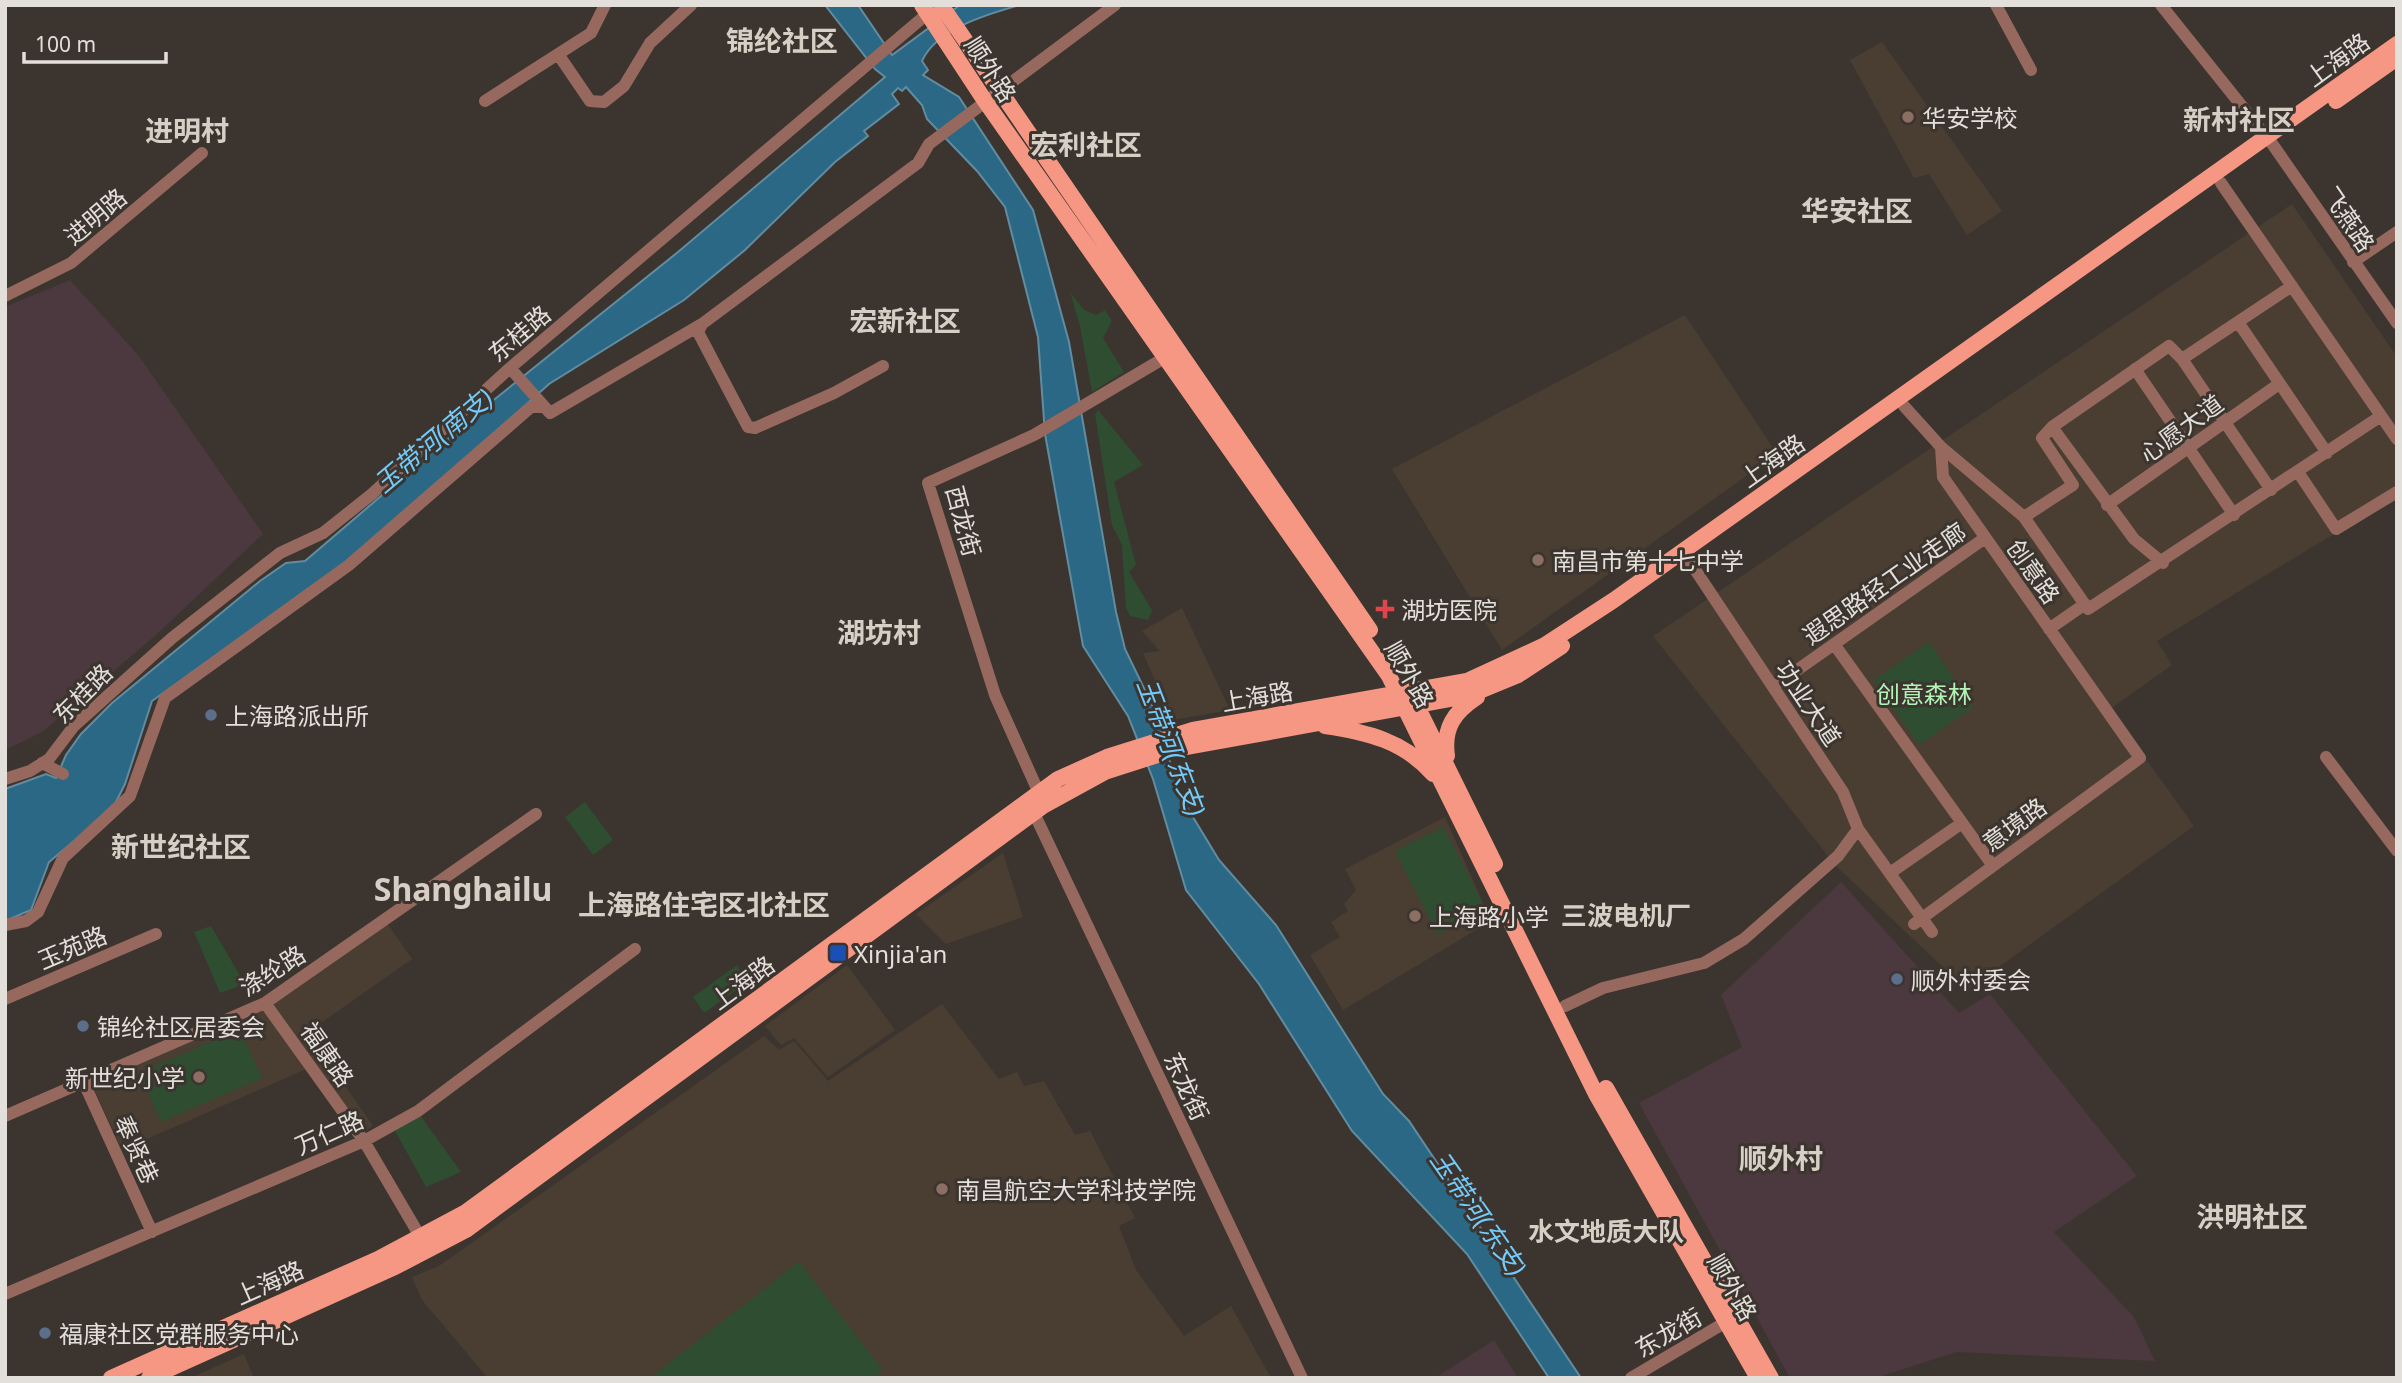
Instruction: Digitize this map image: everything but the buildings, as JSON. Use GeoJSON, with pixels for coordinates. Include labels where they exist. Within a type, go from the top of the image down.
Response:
{"type":"FeatureCollection","features":[{"type":"Feature","properties":{"kind":"main road","name":"顺外路"},"geometry":{"type":"LineString","coordinates":[[930,8],[962,51],[998,91],[1171,354],[1407,699],[1449,769],[1608,1094],[1771,1378]]}},
{"type":"Feature","properties":{"kind":"main road","name":"上海路"},"geometry":{"type":"LineString","coordinates":[[1172,743],[1193,730],[1490,689],[1557,650],[2221,183],[2269,142],[2397,44]]}},
{"type":"Feature","properties":{"kind":"main road","name":"顺外路"},"geometry":{"type":"LineString","coordinates":[[962,51],[979,106],[1171,354]]}},
{"type":"Feature","properties":{"kind":"main road","name":"上海路"},"geometry":{"type":"LineString","coordinates":[[111,1378],[421,1238],[466,1212],[1058,779],[1172,743],[1309,724],[1407,699],[1494,671],[1580,624],[2269,142],[2397,58]]}},
{"type":"Feature","properties":{"kind":"main road"},"geometry":{"type":"LineString","coordinates":[[1449,769],[1445,741],[1449,724],[1457,711],[1490,689]]}},
{"type":"Feature","properties":{"kind":"main road","name":"顺外路"},"geometry":{"type":"LineString","coordinates":[[1407,699],[1446,789],[1602,1104],[1758,1378]]}},
{"type":"Feature","properties":{"kind":"main road"},"geometry":{"type":"LineString","coordinates":[[1309,724],[1356,730],[1389,740],[1422,763],[1446,789]]}},
{"type":"Feature","properties":{"kind":"main road","name":"上海路"},"geometry":{"type":"LineString","coordinates":[[149,1378],[395,1267],[466,1230],[1034,813],[1106,764]]}},
{"type":"Feature","properties":{"kind":"street"},"geometry":{"type":"LineString","coordinates":[[485,101],[591,33],[606,5]]}},
{"type":"Feature","properties":{"kind":"street"},"geometry":{"type":"LineString","coordinates":[[558,54],[590,101],[604,102],[624,86],[650,43],[691,5]]}},
{"type":"Feature","properties":{"kind":"street"},"geometry":{"type":"LineString","coordinates":[[512,371],[550,414],[702,324],[918,163],[929,144],[1115,5]]}},
{"type":"Feature","properties":{"kind":"street"},"geometry":{"type":"LineString","coordinates":[[1996,5],[2031,71]]}},
{"type":"Feature","properties":{"kind":"street","name":"飞燕路"},"geometry":{"type":"LineString","coordinates":[[2161,5],[2269,142],[2397,323]]}},
{"type":"Feature","properties":{"kind":"street","name":"东桂路"},"geometry":{"type":"LineString","coordinates":[[5,779],[30,771],[54,754],[74,726],[172,638],[280,553],[323,533],[372,495],[860,72],[930,8]]}},
{"type":"Feature","properties":{"kind":"street","name":"进明路"},"geometry":{"type":"LineString","coordinates":[[5,296],[71,263],[202,153]]}},
{"type":"Feature","properties":{"kind":"street"},"geometry":{"type":"LineString","coordinates":[[2221,183],[2397,439]]}},
{"type":"Feature","properties":{"kind":"street"},"geometry":{"type":"LineString","coordinates":[[2353,262],[2397,232]]}},
{"type":"Feature","properties":{"kind":"street"},"geometry":{"type":"LineString","coordinates":[[2182,359],[2292,286]]}},
{"type":"Feature","properties":{"kind":"street"},"geometry":{"type":"LineString","coordinates":[[2238,322],[2327,453]]}},
{"type":"Feature","properties":{"kind":"street"},"geometry":{"type":"LineString","coordinates":[[702,324],[698,332],[702,344],[748,427],[755,428],[834,393],[883,366]]}},
{"type":"Feature","properties":{"kind":"street"},"geometry":{"type":"LineString","coordinates":[[2024,517],[2073,485],[2042,438],[2052,427],[2169,346],[2182,359],[2271,490]]}},
{"type":"Feature","properties":{"kind":"street","name":"西龙街"},"geometry":{"type":"LineString","coordinates":[[1039,793],[995,695],[928,483],[1034,435],[1171,354]]}},
{"type":"Feature","properties":{"kind":"street"},"geometry":{"type":"LineString","coordinates":[[2135,369],[2234,515]]}},
{"type":"Feature","properties":{"kind":"street","name":"心愿大道"},"geometry":{"type":"LineString","coordinates":[[2107,505],[2279,384]]}},
{"type":"Feature","properties":{"kind":"street"},"geometry":{"type":"LineString","coordinates":[[1904,406],[1941,447],[2024,517],[2088,609],[2163,563],[2381,416]]}},
{"type":"Feature","properties":{"kind":"street"},"geometry":{"type":"LineString","coordinates":[[5,925],[26,921],[38,912],[63,858],[116,803],[130,796],[165,698],[349,565],[531,407],[544,407]]}},
{"type":"Feature","properties":{"kind":"street"},"geometry":{"type":"LineString","coordinates":[[2052,427],[2134,539],[2163,563]]}},
{"type":"Feature","properties":{"kind":"street","name":"创意路"},"geometry":{"type":"LineString","coordinates":[[1941,447],[1943,477],[2140,758]]}},
{"type":"Feature","properties":{"kind":"street"},"geometry":{"type":"LineString","coordinates":[[2298,472],[2336,529],[2397,492]]}},
{"type":"Feature","properties":{"kind":"street","name":"遐思路轻工业走廊"},"geometry":{"type":"LineString","coordinates":[[1773,687],[1985,538]]}},
{"type":"Feature","properties":{"kind":"street","name":"功业大道"},"geometry":{"type":"LineString","coordinates":[[1688,559],[1843,792],[1858,829],[1890,873],[1918,920],[1932,932]]}},
{"type":"Feature","properties":{"kind":"street"},"geometry":{"type":"LineString","coordinates":[[2049,629],[2085,604]]}},
{"type":"Feature","properties":{"kind":"street"},"geometry":{"type":"LineString","coordinates":[[1834,644],[1993,866]]}},
{"type":"Feature","properties":{"kind":"street"},"geometry":{"type":"LineString","coordinates":[[2326,757],[2397,851]]}},
{"type":"Feature","properties":{"kind":"street","name":"意境路"},"geometry":{"type":"LineString","coordinates":[[1918,920],[2140,758]]}},
{"type":"Feature","properties":{"kind":"street"},"geometry":{"type":"LineString","coordinates":[[42,763],[63,775]]}},
{"type":"Feature","properties":{"kind":"street","name":"东龙街"},"geometry":{"type":"LineString","coordinates":[[1034,813],[1302,1378]]}},
{"type":"Feature","properties":{"kind":"street","name":"涤纶路"},"geometry":{"type":"LineString","coordinates":[[5,1116],[265,1003],[537,814]]}},
{"type":"Feature","properties":{"kind":"street"},"geometry":{"type":"LineString","coordinates":[[1890,873],[1962,823]]}},
{"type":"Feature","properties":{"kind":"street"},"geometry":{"type":"LineString","coordinates":[[1565,1006],[1603,988],[1704,963],[1724,951],[1784,907],[1838,856],[1858,829]]}},
{"type":"Feature","properties":{"kind":"street","name":"玉苑路"},"geometry":{"type":"LineString","coordinates":[[5,999],[156,934]]}},
{"type":"Feature","properties":{"kind":"street","name":"万仁路"},"geometry":{"type":"LineString","coordinates":[[5,1294],[363,1141],[418,1111],[635,949]]}},
{"type":"Feature","properties":{"kind":"street","name":"福康路"},"geometry":{"type":"LineString","coordinates":[[265,1003],[363,1141],[421,1238]]}},
{"type":"Feature","properties":{"kind":"street","name":"奉贤巷"},"geometry":{"type":"LineString","coordinates":[[84,1083],[152,1232]]}},
{"type":"Feature","properties":{"kind":"street","name":"东龙街"},"geometry":{"type":"LineString","coordinates":[[1631,1378],[1726,1322]]}},
{"type":"Feature","properties":{"kind":"shaded area","name":"华安学校"},"geometry":{"type":"Polygon","coordinates":[[[1882,42],[2002,211],[1967,235],[1929,174],[1914,178],[1850,60],[1882,42]]]}},
{"type":"Feature","properties":{"kind":"shaded area"},"geometry":{"type":"Polygon","coordinates":[[[2292,204],[2397,357],[2397,496],[2157,641],[2172,665],[2110,709],[2194,826],[1967,990],[1835,865],[1653,636],[2292,204]]]}},
{"type":"Feature","properties":{"kind":"shaded area"},"geometry":{"type":"Polygon","coordinates":[[[70,280],[139,356],[263,534],[156,635],[42,732],[5,750],[5,307],[70,280]]]}},
{"type":"Feature","properties":{"kind":"shaded area","name":"南昌市第十七中学"},"geometry":{"type":"Polygon","coordinates":[[[1685,315],[1777,454],[1502,650],[1392,469],[1685,315]]]}},
{"type":"Feature","properties":{"kind":"shaded area"},"geometry":{"type":"Polygon","coordinates":[[[1182,608],[1230,710],[1172,720],[1143,653],[1160,651],[1142,631],[1182,608]]]}},
{"type":"Feature","properties":{"kind":"shaded area","name":"上海路小学"},"geometry":{"type":"Polygon","coordinates":[[[1445,817],[1491,921],[1343,1010],[1310,955],[1340,937],[1331,922],[1348,911],[1344,904],[1356,890],[1345,869],[1445,817]]]}},
{"type":"Feature","properties":{"kind":"shaded area"},"geometry":{"type":"Polygon","coordinates":[[[1003,853],[1023,917],[946,944],[916,914],[1003,853]]]}},
{"type":"Feature","properties":{"kind":"shaded area"},"geometry":{"type":"Polygon","coordinates":[[[1841,882],[1959,1013],[1990,994],[2137,1176],[2054,1232],[2134,1317],[2155,1361],[1956,1352],[1876,1378],[1790,1378],[1639,1103],[1742,1047],[1721,995],[1841,882]]]}},
{"type":"Feature","properties":{"kind":"shaded area"},"geometry":{"type":"Polygon","coordinates":[[[387,923],[412,959],[308,1032],[373,1126],[356,1138],[266,1007],[387,923]]]}},
{"type":"Feature","properties":{"kind":"shaded area"},"geometry":{"type":"Polygon","coordinates":[[[847,965],[895,1030],[828,1077],[794,1038],[781,1045],[765,1026],[847,965]]]}},
{"type":"Feature","properties":{"kind":"shaded area","name":"南昌航空大学科技学院"},"geometry":{"type":"Polygon","coordinates":[[[942,1004],[999,1079],[1017,1072],[1024,1086],[1044,1081],[1075,1135],[1090,1131],[1135,1218],[1119,1226],[1136,1270],[1184,1336],[1231,1306],[1271,1378],[488,1378],[422,1300],[412,1277],[439,1266],[764,1036],[779,1050],[794,1041],[828,1081],[942,1004]]]}},
{"type":"Feature","properties":{"kind":"shaded area","name":"新世纪小学"},"geometry":{"type":"Polygon","coordinates":[[[265,1009],[306,1069],[122,1150],[92,1084],[265,1009]]]}},
{"type":"Feature","properties":{"kind":"shaded area"},"geometry":{"type":"Polygon","coordinates":[[[1494,1340],[1518,1378],[1435,1378],[1494,1340]]]}},
{"type":"Feature","properties":{"kind":"shaded area"},"geometry":{"type":"Polygon","coordinates":[[[244,1354],[254,1378],[191,1378],[244,1354]]]}},
{"type":"Feature","properties":{"kind":"green space"},"geometry":{"type":"Polygon","coordinates":[[[1070,292],[1084,310],[1096,315],[1105,310],[1112,321],[1103,338],[1124,372],[1092,392],[1080,326],[1070,292]]]}},
{"type":"Feature","properties":{"kind":"green space"},"geometry":{"type":"Polygon","coordinates":[[[1098,410],[1143,465],[1114,482],[1136,565],[1129,572],[1152,610],[1148,620],[1130,616],[1126,608],[1122,545],[1112,525],[1095,414],[1098,410]]]}},
{"type":"Feature","properties":{"kind":"green space","name":"创意森林"},"geometry":{"type":"Polygon","coordinates":[[[1929,642],[1973,707],[1919,745],[1874,680],[1929,642]]]}},
{"type":"Feature","properties":{"kind":"green space"},"geometry":{"type":"Polygon","coordinates":[[[585,802],[613,840],[593,855],[565,817],[585,802]]]}},
{"type":"Feature","properties":{"kind":"green space"},"geometry":{"type":"Polygon","coordinates":[[[1443,827],[1486,910],[1438,935],[1395,851],[1443,827]]]}},
{"type":"Feature","properties":{"kind":"green space"},"geometry":{"type":"Polygon","coordinates":[[[211,926],[245,984],[220,993],[194,932],[211,926]]]}},
{"type":"Feature","properties":{"kind":"green space"},"geometry":{"type":"Polygon","coordinates":[[[737,965],[748,982],[704,1013],[693,997],[737,965]]]}},
{"type":"Feature","properties":{"kind":"green space"},"geometry":{"type":"Polygon","coordinates":[[[240,1029],[262,1078],[161,1122],[139,1073],[240,1029]]]}},
{"type":"Feature","properties":{"kind":"green space"},"geometry":{"type":"Polygon","coordinates":[[[420,1115],[461,1172],[426,1187],[394,1129],[420,1115]]]}},
{"type":"Feature","properties":{"kind":"green space"},"geometry":{"type":"Polygon","coordinates":[[[799,1262],[883,1370],[873,1378],[650,1378],[799,1262]]]}},
{"type":"Feature","properties":{"kind":"water"},"geometry":{"type":"Polygon","coordinates":[[[825,5],[858,5],[892,55],[960,5],[1020,5],[964,24],[939,40],[922,61],[928,70],[923,75],[959,97],[1033,210],[1069,342],[1116,612],[1125,649],[1156,713],[1179,794],[1219,860],[1276,925],[1383,1094],[1409,1121],[1581,1378],[1549,1378],[1467,1254],[1352,1131],[1259,984],[1186,890],[1153,779],[1128,716],[1083,646],[1045,434],[1038,337],[1005,207],[977,171],[927,119],[922,105],[906,87],[902,91],[898,88],[892,94],[899,104],[864,131],[868,136],[835,162],[745,250],[684,300],[549,384],[369,546],[152,701],[125,784],[113,808],[49,862],[31,910],[5,921],[5,789],[46,774],[56,778],[66,755],[81,734],[112,703],[260,581],[286,563],[305,561],[485,407],[678,252],[885,77],[875,69],[825,5]]]}},
{"type":"Feature","properties":{"kind":"place","name":"华安学校"},"geometry":{"type":"Point","coordinates":[1908,117]}},
{"type":"Feature","properties":{"kind":"place","name":"南昌市第十七中学"},"geometry":{"type":"Point","coordinates":[1538,560]}},
{"type":"Feature","properties":{"kind":"place","name":"湖坊医院"},"geometry":{"type":"Point","coordinates":[1385,609]}},
{"type":"Feature","properties":{"kind":"place","name":"上海路派出所"},"geometry":{"type":"Point","coordinates":[211,715]}},
{"type":"Feature","properties":{"kind":"place","name":"上海路小学"},"geometry":{"type":"Point","coordinates":[1415,916]}},
{"type":"Feature","properties":{"kind":"place","name":"Xinjia'an"},"geometry":{"type":"Point","coordinates":[838,953]}},
{"type":"Feature","properties":{"kind":"place","name":"顺外村委会"},"geometry":{"type":"Point","coordinates":[1897,979]}},
{"type":"Feature","properties":{"kind":"place","name":"锦纶社区居委会"},"geometry":{"type":"Point","coordinates":[83,1026]}},
{"type":"Feature","properties":{"kind":"place","name":"新世纪小学"},"geometry":{"type":"Point","coordinates":[199,1077]}},
{"type":"Feature","properties":{"kind":"place","name":"南昌航空大学科技学院"},"geometry":{"type":"Point","coordinates":[942,1189]}},
{"type":"Feature","properties":{"kind":"place","name":"福康社区党群服务中心"},"geometry":{"type":"Point","coordinates":[45,1333]}},
{"type":"Feature","properties":{"kind":"district","name":"锦纶社区"},"geometry":{"type":"Point","coordinates":[782,40]}},
{"type":"Feature","properties":{"kind":"district","name":"新村社区"},"geometry":{"type":"Point","coordinates":[2239,119]}},
{"type":"Feature","properties":{"kind":"district","name":"进明村"},"geometry":{"type":"Point","coordinates":[187,130]}},
{"type":"Feature","properties":{"kind":"district","name":"宏利社区"},"geometry":{"type":"Point","coordinates":[1086,144]}},
{"type":"Feature","properties":{"kind":"district","name":"华安社区"},"geometry":{"type":"Point","coordinates":[1857,210]}},
{"type":"Feature","properties":{"kind":"district","name":"宏新社区"},"geometry":{"type":"Point","coordinates":[905,320]}},
{"type":"Feature","properties":{"kind":"district","name":"湖坊村"},"geometry":{"type":"Point","coordinates":[879,632]}},
{"type":"Feature","properties":{"kind":"district","name":"新世纪社区"},"geometry":{"type":"Point","coordinates":[181,846]}},
{"type":"Feature","properties":{"kind":"district","name":"Shanghailu"},"geometry":{"type":"Point","coordinates":[463,888]}},
{"type":"Feature","properties":{"kind":"district","name":"上海路住宅区北社区"},"geometry":{"type":"Point","coordinates":[704,904]}},
{"type":"Feature","properties":{"kind":"district","name":"三波电机厂"},"geometry":{"type":"Point","coordinates":[1626,915]}},
{"type":"Feature","properties":{"kind":"district","name":"顺外村"},"geometry":{"type":"Point","coordinates":[1781,1158]}},
{"type":"Feature","properties":{"kind":"district","name":"洪明社区"},"geometry":{"type":"Point","coordinates":[2252,1216]}},
{"type":"Feature","properties":{"kind":"district","name":"水文地质大队"},"geometry":{"type":"Point","coordinates":[1606,1231]}},
{"type":"Feature","properties":{"kind":"water label","name":"玉带河(南支)"},"geometry":{"type":"Point","coordinates":[433,440]}},
{"type":"Feature","properties":{"kind":"water label","name":"玉带河(东支)"},"geometry":{"type":"Point","coordinates":[1172,747]}},
{"type":"Feature","properties":{"kind":"water label","name":"玉带河(东支)"},"geometry":{"type":"Point","coordinates":[1479,1213]}}]}
